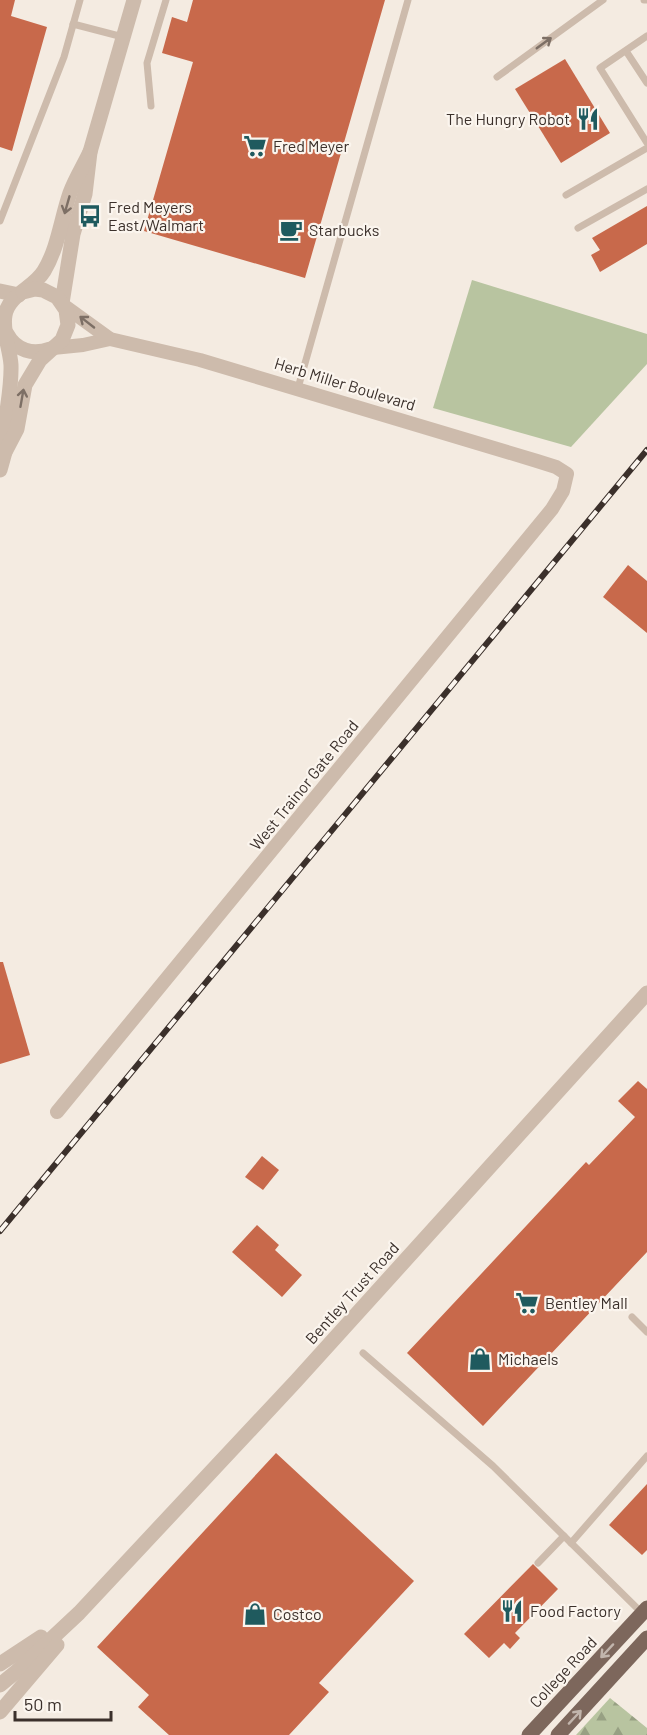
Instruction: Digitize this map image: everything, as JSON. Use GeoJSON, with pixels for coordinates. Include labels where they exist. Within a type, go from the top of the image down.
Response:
{"type":"FeatureCollection","features":[{"type":"Feature","properties":{"kind":"main road","name":"College Road"},"geometry":{"type":"LineString","coordinates":[[529,1735],[645,1610]]}},
{"type":"Feature","properties":{"kind":"main road"},"geometry":{"type":"LineString","coordinates":[[558,1735],[647,1638]]}},
{"type":"Feature","properties":{"kind":"street"},"geometry":{"type":"LineString","coordinates":[[0,470],[5,452],[17,429],[25,385],[40,360],[62,340],[68,325],[63,304],[74,234],[85,194],[90,152],[134,0]]}},
{"type":"Feature","properties":{"kind":"street"},"geometry":{"type":"LineString","coordinates":[[5,452],[3,431],[11,383],[11,364],[4,328],[5,314],[8,306],[45,270],[59,234],[71,192],[90,152]]}},
{"type":"Feature","properties":{"kind":"street","name":"Herb Miller Boulevard"},"geometry":{"type":"LineString","coordinates":[[0,291],[20,294],[27,290],[43,290],[57,297],[110,339],[200,360],[298,388],[556,467],[567,474]]}},
{"type":"Feature","properties":{"kind":"street","name":"Herb Miller Boulevard"},"geometry":{"type":"LineString","coordinates":[[4,328],[15,344],[28,352],[43,352],[52,348],[110,339]]}},
{"type":"Feature","properties":{"kind":"street","name":"West Trainor Gate Road"},"geometry":{"type":"LineString","coordinates":[[57,1112],[552,509],[563,491],[567,474]]}},
{"type":"Feature","properties":{"kind":"street","name":"Bentley Trust Road"},"geometry":{"type":"LineString","coordinates":[[0,1685],[79,1612],[296,1381],[647,993]]}},
{"type":"Feature","properties":{"kind":"street"},"geometry":{"type":"LineString","coordinates":[[0,1664],[79,1612]]}},
{"type":"Feature","properties":{"kind":"street","name":"Bentley Trust Road"},"geometry":{"type":"LineString","coordinates":[[0,1712],[63,1639],[79,1612]]}},
{"type":"Feature","properties":{"kind":"street","name":"Bentley Trust Road"},"geometry":{"type":"LineString","coordinates":[[0,1698],[21,1685]]}},
{"type":"Feature","properties":{"kind":"lane"},"geometry":{"type":"LineString","coordinates":[[0,221],[64,57],[80,0]]}},
{"type":"Feature","properties":{"kind":"lane"},"geometry":{"type":"LineString","coordinates":[[151,106],[147,63],[166,0]]}},
{"type":"Feature","properties":{"kind":"lane"},"geometry":{"type":"LineString","coordinates":[[298,388],[408,0]]}},
{"type":"Feature","properties":{"kind":"lane"},"geometry":{"type":"LineString","coordinates":[[496,77],[603,0]]}},
{"type":"Feature","properties":{"kind":"lane"},"geometry":{"type":"LineString","coordinates":[[73,24],[123,37]]}},
{"type":"Feature","properties":{"kind":"lane"},"geometry":{"type":"LineString","coordinates":[[647,36],[600,68],[647,142]]}},
{"type":"Feature","properties":{"kind":"lane"},"geometry":{"type":"LineString","coordinates":[[626,51],[647,83]]}},
{"type":"Feature","properties":{"kind":"lane"},"geometry":{"type":"LineString","coordinates":[[566,195],[647,148]]}},
{"type":"Feature","properties":{"kind":"lane"},"geometry":{"type":"LineString","coordinates":[[578,228],[647,189]]}},
{"type":"Feature","properties":{"kind":"lane"},"geometry":{"type":"LineString","coordinates":[[632,1317],[647,1332]]}},
{"type":"Feature","properties":{"kind":"lane"},"geometry":{"type":"LineString","coordinates":[[363,1353],[492,1466],[571,1543],[645,1610]]}},
{"type":"Feature","properties":{"kind":"lane"},"geometry":{"type":"LineString","coordinates":[[571,1543],[647,1456]]}},
{"type":"Feature","properties":{"kind":"lane"},"geometry":{"type":"LineString","coordinates":[[538,1563],[564,1536]]}},
{"type":"Feature","properties":{"kind":"green space"},"geometry":{"type":"Polygon","coordinates":[[[472,280],[647,334],[647,364],[571,447],[433,408],[472,280]]]}},
{"type":"Feature","properties":{"kind":"green space"},"geometry":{"type":"Polygon","coordinates":[[[610,1698],[647,1728],[647,1735],[576,1735],[610,1698]]]}},
{"type":"Feature","properties":{"kind":"building"},"geometry":{"type":"Polygon","coordinates":[[[0,0],[15,0],[11,16],[47,27],[12,151],[0,147],[0,0]]]}},
{"type":"Feature","properties":{"kind":"building","name":"Fred Meyer"},"geometry":{"type":"Polygon","coordinates":[[[193,0],[385,0],[305,278],[144,231],[193,62],[162,53],[172,17],[187,22],[193,0]]]}},
{"type":"Feature","properties":{"kind":"building"},"geometry":{"type":"Polygon","coordinates":[[[565,59],[610,133],[561,163],[515,89],[565,59]]]}},
{"type":"Feature","properties":{"kind":"building"},"geometry":{"type":"Polygon","coordinates":[[[647,206],[647,244],[600,272],[591,255],[600,250],[592,238],[647,206]]]}},
{"type":"Feature","properties":{"kind":"building"},"geometry":{"type":"Polygon","coordinates":[[[628,565],[647,581],[647,633],[603,597],[628,565]]]}},
{"type":"Feature","properties":{"kind":"building"},"geometry":{"type":"Polygon","coordinates":[[[0,962],[3,962],[30,1055],[0,1064],[0,962]]]}},
{"type":"Feature","properties":{"kind":"building","name":"Bentley Mall"},"geometry":{"type":"Polygon","coordinates":[[[638,1081],[647,1089],[647,1252],[483,1426],[407,1353],[586,1162],[589,1165],[635,1117],[618,1101],[638,1081]]]}},
{"type":"Feature","properties":{"kind":"building"},"geometry":{"type":"Polygon","coordinates":[[[262,1156],[279,1170],[263,1190],[245,1177],[262,1156]]]}},
{"type":"Feature","properties":{"kind":"building"},"geometry":{"type":"Polygon","coordinates":[[[257,1225],[279,1245],[275,1250],[302,1275],[282,1297],[232,1252],[257,1225]]]}},
{"type":"Feature","properties":{"kind":"building","name":"Costco"},"geometry":{"type":"Polygon","coordinates":[[[276,1453],[414,1581],[319,1683],[329,1692],[289,1735],[169,1735],[138,1707],[149,1695],[97,1647],[276,1453]]]}},
{"type":"Feature","properties":{"kind":"building"},"geometry":{"type":"Polygon","coordinates":[[[647,1484],[647,1550],[642,1555],[609,1525],[647,1484]]]}},
{"type":"Feature","properties":{"kind":"building","name":"Food Factory"},"geometry":{"type":"Polygon","coordinates":[[[533,1564],[558,1589],[515,1633],[520,1638],[510,1649],[504,1643],[489,1658],[464,1634],[533,1564]]]}},
{"type":"Feature","properties":{"kind":"railway"},"geometry":{"type":"LineString","coordinates":[[0,1231],[647,450]]}},
{"type":"Feature","properties":{"kind":"place","name":"The Hungry Robot"},"geometry":{"type":"Point","coordinates":[588,119]}},
{"type":"Feature","properties":{"kind":"place","name":"Fred Meyer"},"geometry":{"type":"Point","coordinates":[255,146]}},
{"type":"Feature","properties":{"kind":"place","name":"Fred Meyers East/Walmart"},"geometry":{"type":"Point","coordinates":[90,216]}},
{"type":"Feature","properties":{"kind":"place","name":"Starbucks"},"geometry":{"type":"Point","coordinates":[291,230]}},
{"type":"Feature","properties":{"kind":"place","name":"Bentley Mall"},"geometry":{"type":"Point","coordinates":[527,1303]}},
{"type":"Feature","properties":{"kind":"place","name":"Michaels"},"geometry":{"type":"Point","coordinates":[480,1359]}},
{"type":"Feature","properties":{"kind":"place","name":"Food Factory"},"geometry":{"type":"Point","coordinates":[512,1611]}},
{"type":"Feature","properties":{"kind":"place","name":"Costco"},"geometry":{"type":"Point","coordinates":[255,1614]}}]}
